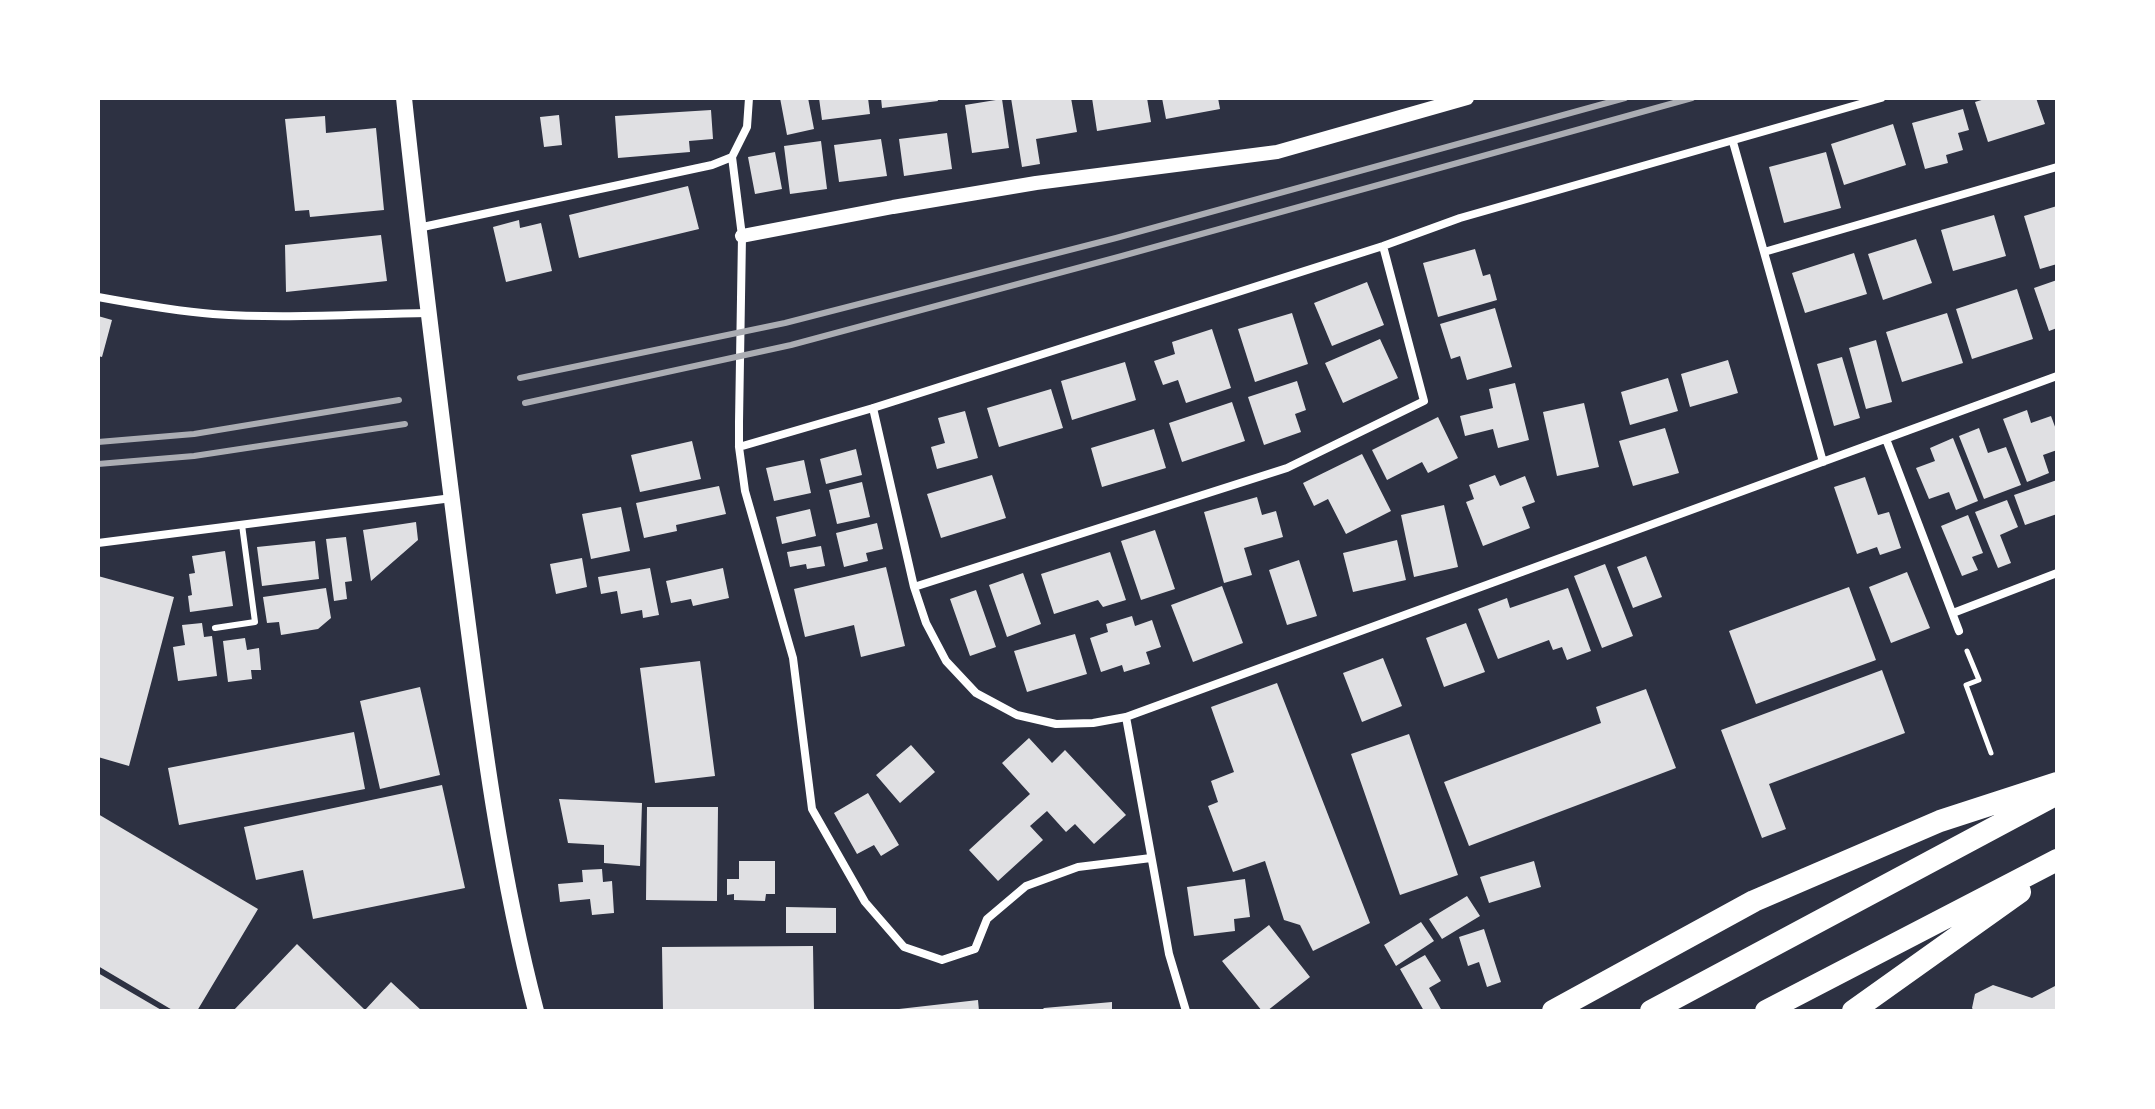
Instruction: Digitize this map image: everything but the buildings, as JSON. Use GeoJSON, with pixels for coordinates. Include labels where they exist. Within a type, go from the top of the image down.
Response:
{"type":"FeatureCollection","features":[{"type":"Feature","properties":{"kind":"highway"},"geometry":{"type":"LineString","coordinates":[[1553,1011],[1754,901],[1940,821],[2057,783]]}},
{"type":"Feature","properties":{"kind":"highway"},"geometry":{"type":"LineString","coordinates":[[1651,1011],[2057,794]]}},
{"type":"Feature","properties":{"kind":"highway"},"geometry":{"type":"LineString","coordinates":[[1766,1011],[2057,863]]}},
{"type":"Feature","properties":{"kind":"highway"},"geometry":{"type":"LineString","coordinates":[[1853,1011],[2057,863]]}},
{"type":"Feature","properties":{"kind":"main road"},"geometry":{"type":"LineString","coordinates":[[404,98],[417,228],[474,673],[520,950],[536,1011]]}},
{"type":"Feature","properties":{"kind":"street"},"geometry":{"type":"LineString","coordinates":[[749,98],[747,127],[732,157],[742,236],[739,447],[745,491],[793,658],[812,809],[865,902],[904,947],[942,960],[975,949],[987,919],[1026,886],[1078,867],[1151,858]]}},
{"type":"Feature","properties":{"kind":"street"},"geometry":{"type":"LineString","coordinates":[[742,236],[1036,183],[1277,152],[1467,98]]}},
{"type":"Feature","properties":{"kind":"street"},"geometry":{"type":"LineString","coordinates":[[739,447],[873,408],[1383,246],[1460,218],[1881,98]]}},
{"type":"Feature","properties":{"kind":"street"},"geometry":{"type":"LineString","coordinates":[[1733,142],[1823,462]]}},
{"type":"Feature","properties":{"kind":"street"},"geometry":{"type":"LineString","coordinates":[[417,228],[712,165],[732,157]]}},
{"type":"Feature","properties":{"kind":"street"},"geometry":{"type":"LineString","coordinates":[[1764,252],[2057,167]]}},
{"type":"Feature","properties":{"kind":"street"},"geometry":{"type":"LineString","coordinates":[[914,587],[1287,468],[1424,401],[1383,246]]}},
{"type":"Feature","properties":{"kind":"street"},"geometry":{"type":"LineString","coordinates":[[98,297],[142,305],[248,315],[428,313]]}},
{"type":"Feature","properties":{"kind":"street"},"geometry":{"type":"LineString","coordinates":[[873,408],[914,587],[926,623],[946,661],[976,693],[1017,715],[1056,724],[1093,723],[1126,717],[2057,376]]}},
{"type":"Feature","properties":{"kind":"street"},"geometry":{"type":"LineString","coordinates":[[1886,439],[1959,631]]}},
{"type":"Feature","properties":{"kind":"street"},"geometry":{"type":"LineString","coordinates":[[98,543],[452,498]]}},
{"type":"Feature","properties":{"kind":"street"},"geometry":{"type":"LineString","coordinates":[[1953,613],[2057,573]]}},
{"type":"Feature","properties":{"kind":"street"},"geometry":{"type":"LineString","coordinates":[[1126,717],[1169,954],[1186,1011]]}},
{"type":"Feature","properties":{"kind":"lane"},"geometry":{"type":"LineString","coordinates":[[215,628],[255,622],[242,525]]}},
{"type":"Feature","properties":{"kind":"path"},"geometry":{"type":"LineString","coordinates":[[1959,631],[1979,680],[1966,685],[1991,753]]}},
{"type":"Feature","properties":{"kind":"railway"},"geometry":{"type":"LineString","coordinates":[[520,378],[785,323],[1116,238],[1625,98]]}},
{"type":"Feature","properties":{"kind":"railway"},"geometry":{"type":"LineString","coordinates":[[525,403],[791,345],[1692,98]]}},
{"type":"Feature","properties":{"kind":"railway"},"geometry":{"type":"LineString","coordinates":[[98,442],[194,434],[399,400]]}},
{"type":"Feature","properties":{"kind":"railway"},"geometry":{"type":"LineString","coordinates":[[98,464],[194,456],[405,424]]}}]}
